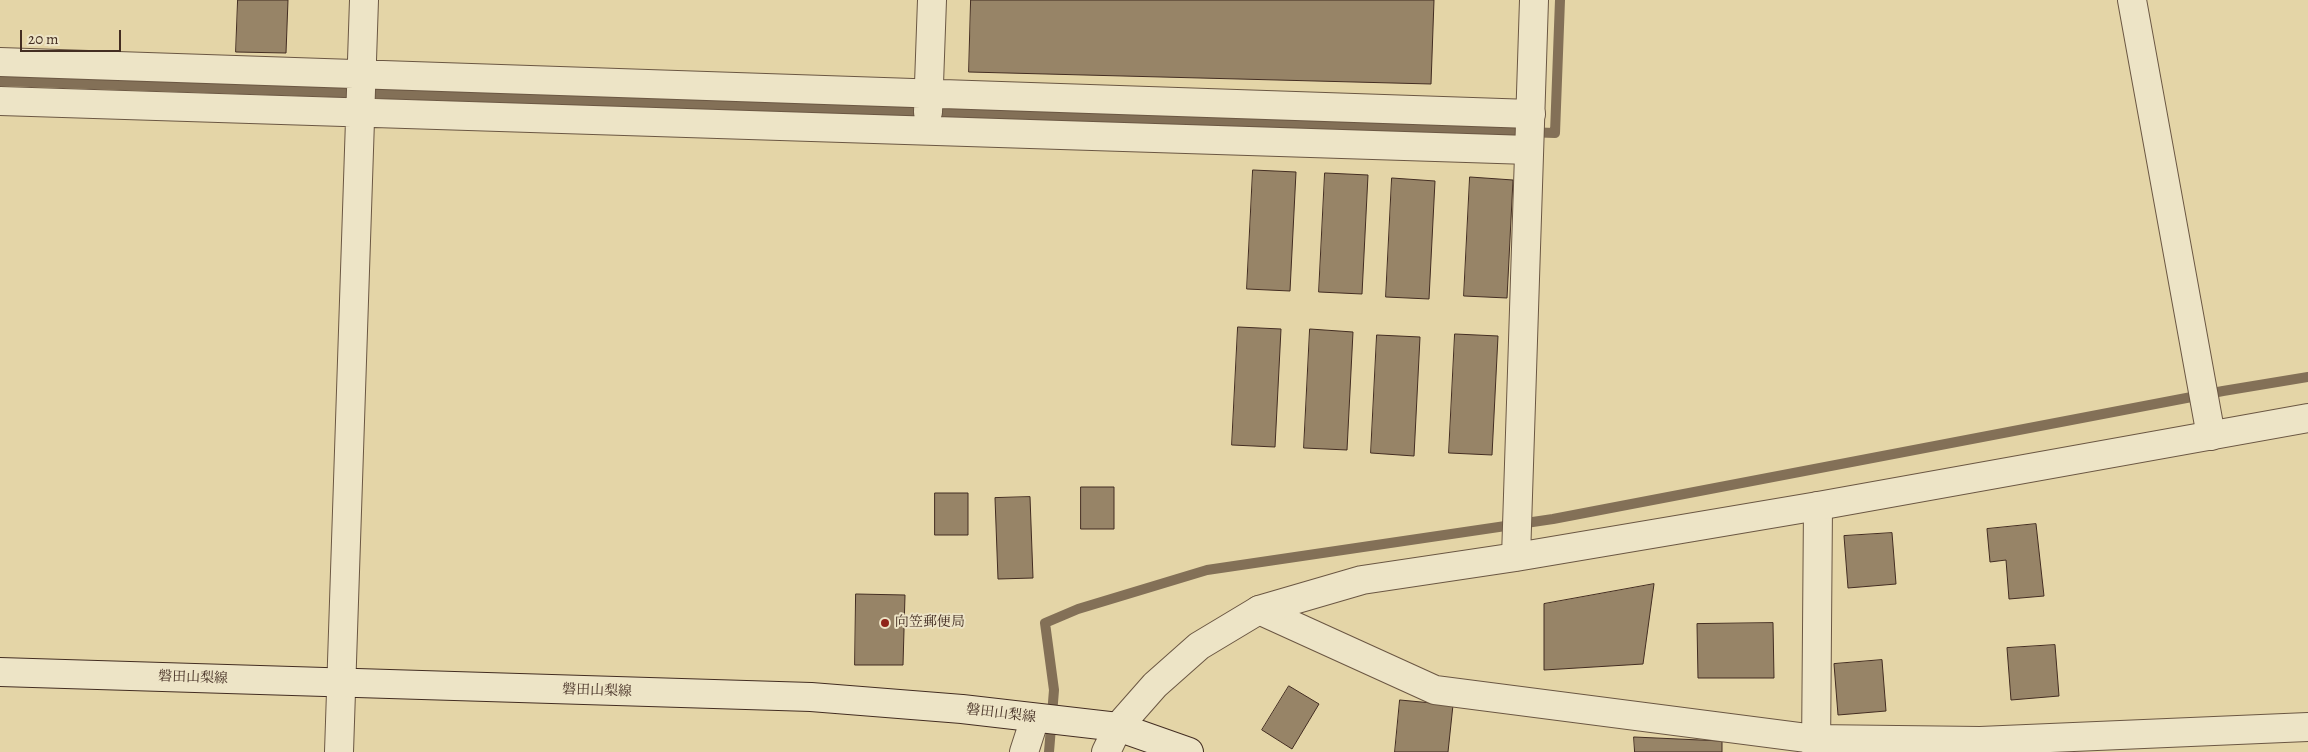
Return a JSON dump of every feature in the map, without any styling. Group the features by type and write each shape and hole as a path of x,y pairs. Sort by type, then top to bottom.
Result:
{"street":[{"path":"339,752 364,0"},
{"path":"927,131 930,93 932,0"},
{"path":"1516,557 1534,0"},
{"path":"2132,0 2211,436"},
{"path":"0,62 1531,114"},
{"path":"0,101 1529,150"},
{"path":"1106,752 1118,727 1156,685 1198,646 1259,610 1362,580 1516,557 1818,506 2308,418"},
{"path":"1815,746 1818,506"},
{"path":"1259,610 1435,690 1815,746 2308,727"},
{"name":"磐田山梨線","path":"0,672 811,697 962,709 1118,727 1189,752"},
{"path":"1024,752 1035,718"}],"building":[{"path":"238,0 288,0 286,53 236,52"},
{"path":"971,0 1434,0 1431,84 969,72"},
{"path":"1253,170 1296,172 1290,291 1247,289"},
{"path":"1325,173 1368,175 1362,294 1319,292"},
{"path":"1470,177 1513,180 1507,298 1464,296"},
{"path":"1392,178 1435,181 1429,299 1386,297"},
{"path":"1238,327 1281,329 1275,447 1232,445"},
{"path":"1310,329 1353,332 1347,450 1304,448"},
{"path":"1455,334 1498,336 1492,455 1449,453"},
{"path":"1377,335 1420,337 1414,456 1371,453"},
{"path":"1081,487 1114,487 1114,529 1081,529"},
{"path":"935,493 968,493 968,535 935,535"},
{"path":"1030,497 1033,578 998,579 995,498"},
{"path":"2036,524 2044,596 2009,599 2006,560 1990,562 1987,529"},
{"path":"1892,533 1896,584 1848,588 1844,536"},
{"path":"1654,584 1643,664 1544,670 1544,604"},
{"path":"856,594 905,595 903,665 855,665"},
{"path":"1773,623 1774,678 1698,678 1697,624"},
{"path":"2055,645 2059,696 2011,700 2007,648"},
{"path":"1882,660 1886,711 1838,715 1834,664"},
{"path":"1289,686 1319,704 1292,749 1262,730"},
{"path":"1400,700 1453,705 1448,752 1395,752"},
{"path":"1634,737 1722,741 1722,752 1635,752"}],"waterway":[{"path":"0,81 1555,133 1560,0"},
{"path":"1049,752 1054,690 1045,623 1078,609 1207,570 1553,519 2223,391 2308,377"}],"place":[{"name":"向笠郵便局","path":"885,623"}]}
